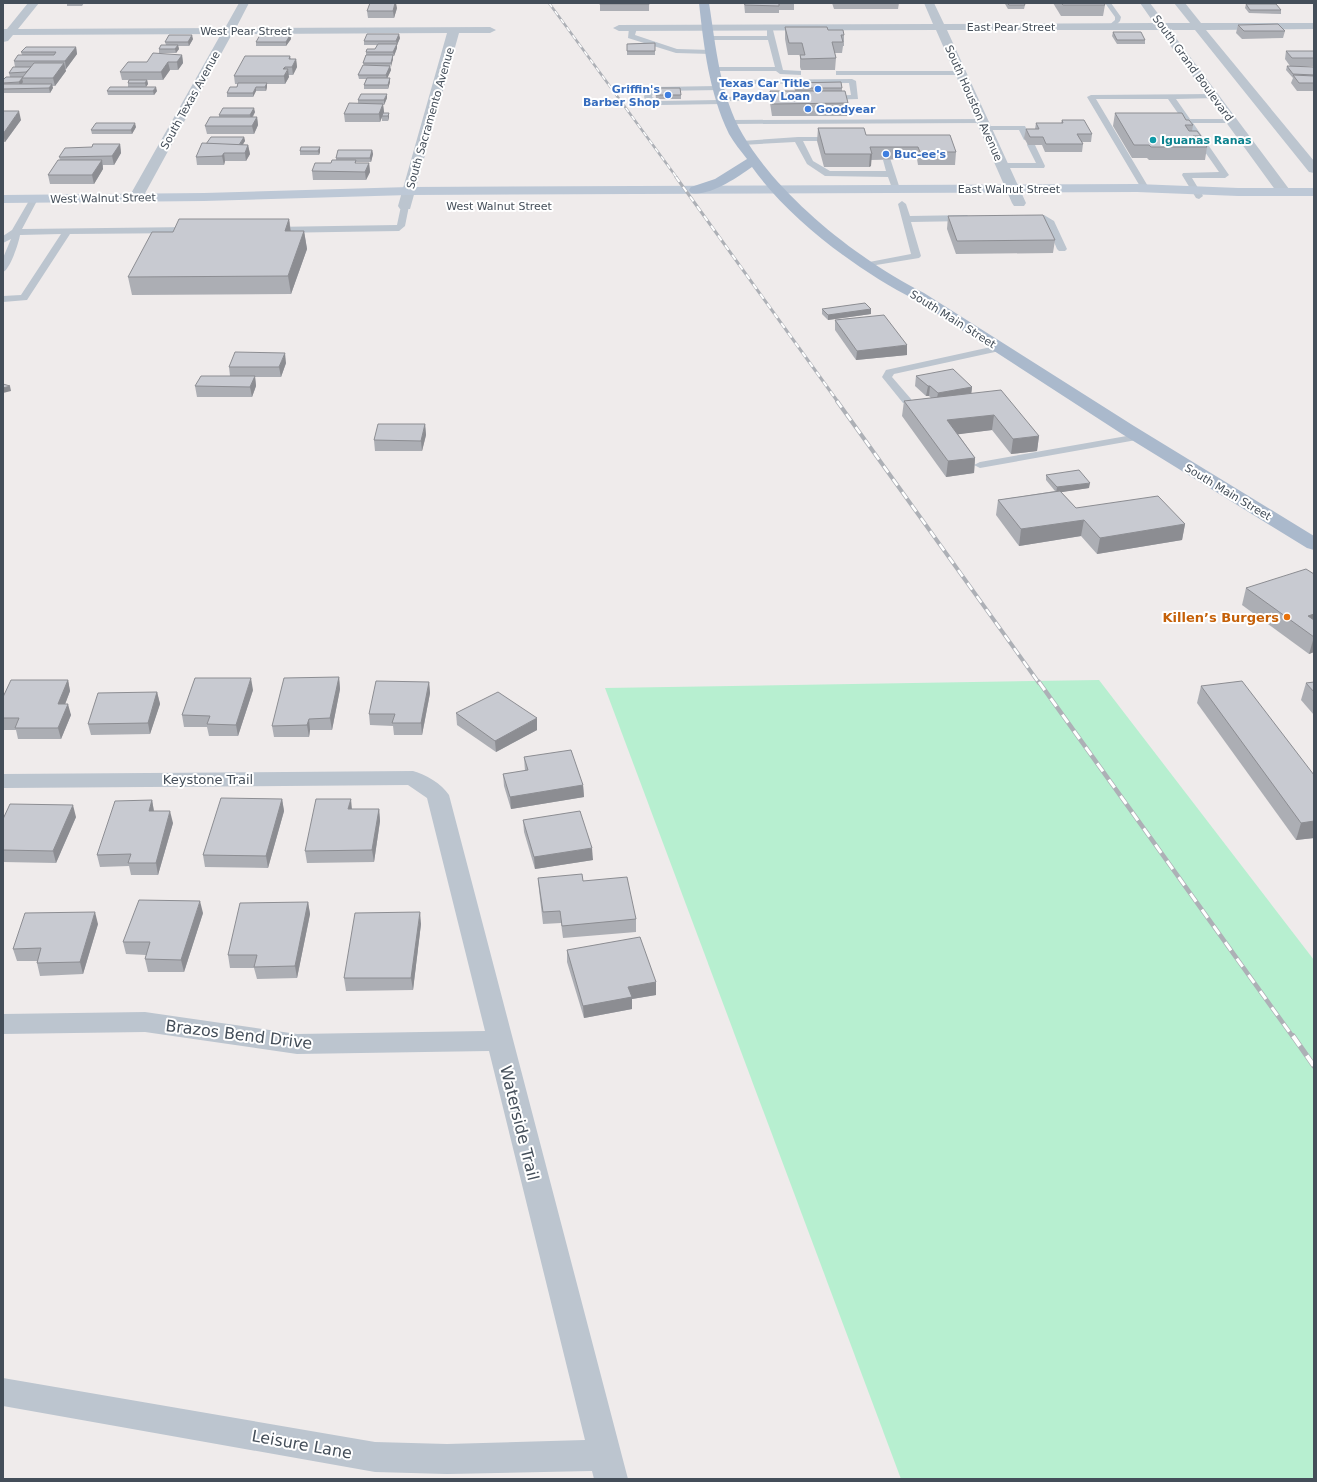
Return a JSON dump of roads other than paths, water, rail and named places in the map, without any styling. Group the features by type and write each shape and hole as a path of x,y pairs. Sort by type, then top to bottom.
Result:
{"main road":[{"name":"South Main Street","path":"704,3 713,70 720,93 731,122 742,143 770,183 776,197 802,205 827,236 889,281 919,296 1138,437 1314,544"},
{"path":"696,190 709,188 726,180 754,160"}],"street":[{"path":"5,35 34,3"},
{"name":"South Texas Avenue","path":"136,197 244,3"},
{"name":"South Houston Avenue","path":"929,3 1019,203"},
{"name":"South Grand Boulevard","path":"1145,3 1284,192"},
{"path":"1179,3 1314,169"},
{"name":"East Pear Street","path":"709,33 770,33 940,28 1314,26"},
{"path":"619,28 709,33"},
{"name":"South Sacramento Avenue","path":"405,206 454,30"},
{"name":"West Pear Street","path":"5,35 228,31 490,30"},
{"name":"East Walnut Street","path":"776,197 896,189 1145,188 1197,193"},
{"name":"West Walnut Street","path":"3,199 204,197 409,191 696,190 776,197"},
{"name":"East Walnut Street","path":"1114,201 1197,193 1314,192"},
{"name":"West Walnut Street","path":"204,197 229,203 351,206"},
{"name":"East Walnut Street","path":"1003,203 1035,203"},
{"path":"886,204 917,204"},
{"path":"390,206 421,206"},
{"name":"Keystone Trail","path":"3,781 413,778"},
{"name":"Waterside Trail","path":"413,778 438,795 607,1467"},
{"name":"Brazos Bend Drive","path":"3,1024 145,1022 297,1044 499,1041"},
{"name":"Leisure Lane","path":"3,1392 375,1457 607,1467"}],"lane":[{"path":"1108,3 1118,17 1118,20 1111,27"},
{"path":"633,28 631,36 670,49 711,52"},
{"path":"770,33 780,72 784,73 960,73"},
{"path":"713,70 779,69"},
{"path":"816,98 855,98 850,73"},
{"path":"800,98 720,93 655,89 649,91 648,97 649,99 660,103 720,93 852,81"},
{"path":"1170,96 1225,174 1186,175 1197,193"},
{"path":"1145,188 1091,97 1214,96"},
{"path":"1189,121 1232,121"},
{"path":"731,122 984,125 1022,128 1041,166 1003,166"},
{"path":"798,139 810,162 828,174 891,174"},
{"path":"742,143 798,139 843,139"},
{"path":"887,160 896,189"},
{"path":"3,269 15,241 16,232 34,199"},
{"path":"1019,203 1023,218 1044,218 1050,220 1062,249"},
{"path":"867,265 916,256 902,204"},
{"path":"266,230 399,228 401,226 405,206"},
{"path":"906,219 974,218"},
{"path":"3,240 16,232 202,230"},
{"path":"3,300 24,298 67,232"},
{"path":"907,401 887,377 890,372 1000,348"},
{"path":"980,466 1138,437"}],"railway":[{"path":"549,3 677,178"},
{"path":"676,177 838,402"},
{"path":"837,401 1039,683"},
{"path":"1039,682 1293,1037"},
{"path":"1293,1036 1314,1066"}],"place":[{"name":"Texas Car Title & Payday Loan","path":"818,89"},
{"name":"Griffin's Barber Shop","path":"668,95"},
{"name":"Goodyear","path":"808,109"},
{"name":"Iguanas Ranas","path":"1153,140"},
{"name":"Buc-ee's","path":"886,154"},
{"name":"Killen’s Burgers","path":"1287,617"}]}
